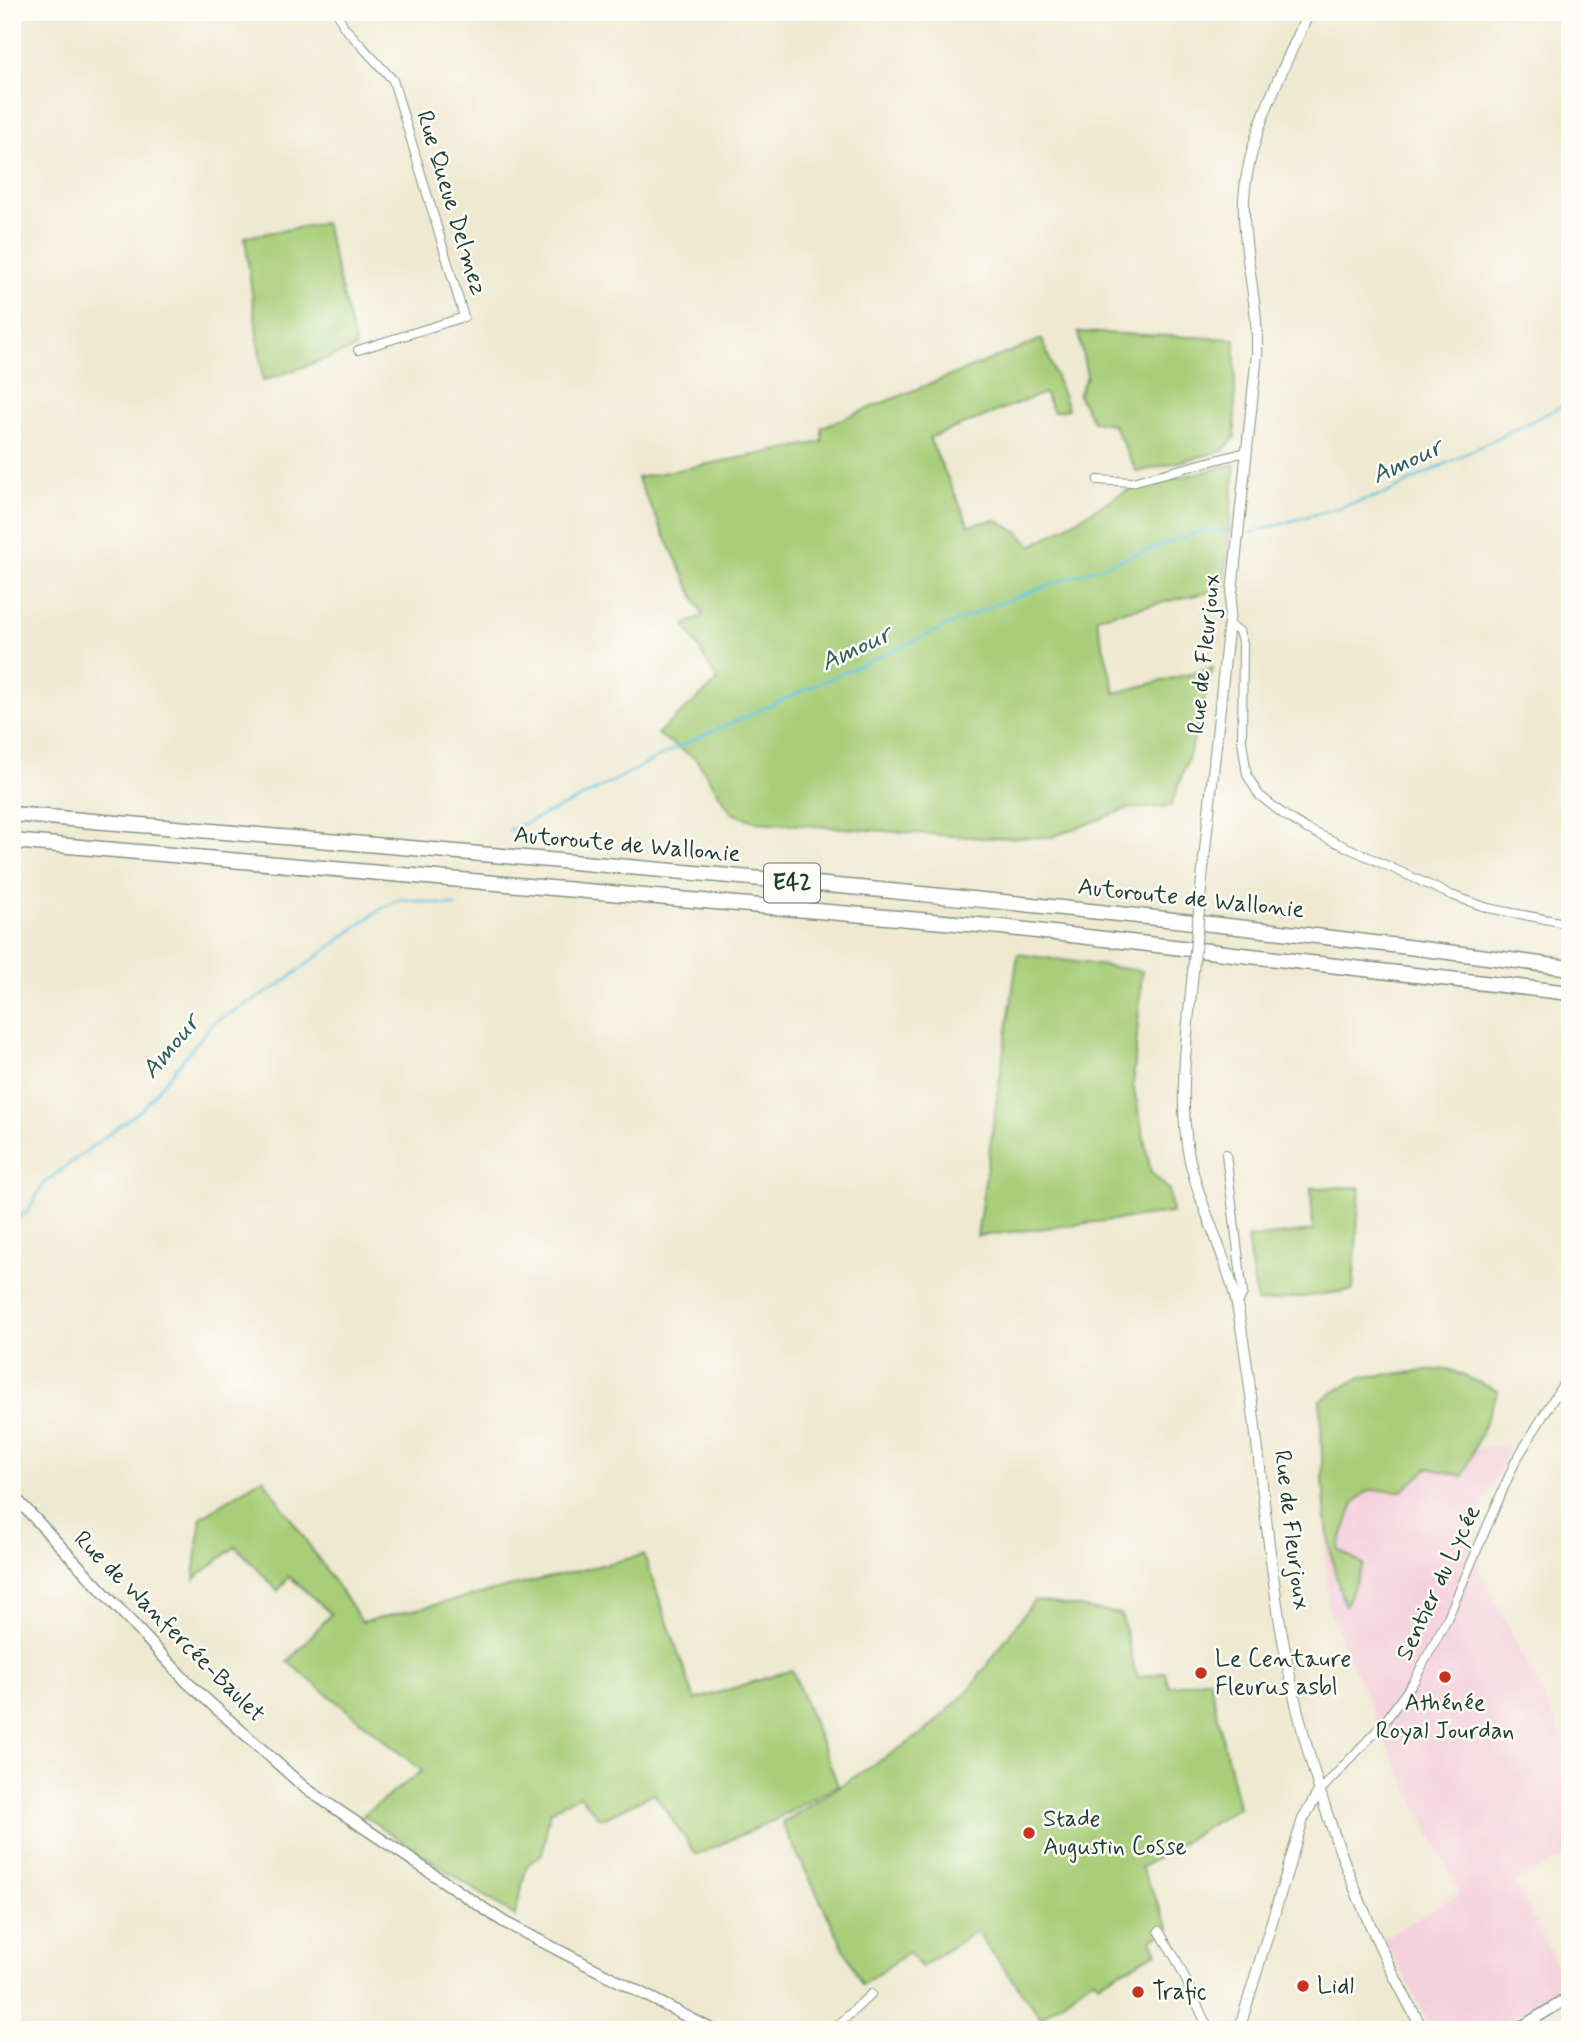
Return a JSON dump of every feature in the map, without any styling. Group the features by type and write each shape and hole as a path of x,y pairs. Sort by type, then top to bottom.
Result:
{"highway":[{"name":"Autoroute de Wallonie","path":"12,814 991,901 1296,933 1570,968"},
{"name":"Autoroute de Wallonie","path":"12,841 1001,927 1570,993"}],"main road":[{"name":"Rue de Wanfercée-Baulet","path":"12,1494 187,1683 304,1788 433,1877 546,1946 713,2030"},
{"path":"1516,2030 1570,1997"}],"street":[{"name":"Rue Queue Delmez","path":"337,12 344,27 393,80 464,317 358,350"},
{"name":"Rue de Fleurjoux","path":"1308,12 1248,165 1244,202 1258,320 1183,1094 1188,1152 1237,1305 1261,1454 1273,1577 1292,1680 1318,1793 1385,1962 1423,2030"},
{"path":"1098,480 1132,482 1246,452"},
{"path":"1230,626 1239,631 1243,644 1242,741 1247,775 1259,795 1307,829 1451,895 1488,908 1570,924"},
{"name":"Rue de Fleurjoux","path":"1226,1154 1242,1293 1237,1305"},
{"name":"Sentier du Lycée","path":"1318,1793 1383,1724 1415,1681 1448,1617 1515,1462 1570,1372"},
{"path":"1239,2030 1303,1819 1318,1793"},
{"path":"1159,1931 1181,1969 1209,2030"},
{"path":"833,2030 871,1994"}],"shaded area":[{"name":"Athénée Royal Jourdan","path":"1491,1447 1510,1448 1471,1531 1481,1571 1567,1746 1570,1746 1570,1854 1515,1882 1567,1986 1490,2030 1433,2030 1384,1938 1460,1893 1387,1745 1328,1608 1325,1532 1360,1476 1430,1454"}],"green space":[{"path":"325,223 356,348 263,381 245,237"},
{"path":"1078,332 1235,339 1235,437 1223,451 1137,472 1113,424 1093,421 1078,395 1087,376"},
{"path":"1042,339 1068,409 1054,412 1044,393 929,438 969,525 997,520 1019,533 1032,546 1128,490 1235,464 1224,589 1096,617 1115,693 1213,668 1190,753 1171,806 1127,809 1052,837 985,838 757,822 732,813 696,759 657,734 718,681 685,625 703,615 637,478 822,442 822,427"},
{"path":"1018,954 1142,971 1133,1085 1151,1172 1169,1190 1172,1213 977,1236"},
{"path":"1360,1187 1353,1290 1257,1303 1247,1238 1313,1231 1311,1188"},
{"path":"1448,1369 1498,1391 1463,1476 1428,1468 1402,1491 1369,1490 1354,1503 1338,1549 1363,1565 1345,1606 1327,1530 1320,1400 1361,1377"},
{"path":"263,1478 362,1622 644,1555 695,1700 792,1670 838,1785 777,1819 696,1855 654,1793 607,1817 598,1817 580,1795 550,1811 542,1854 527,1865 515,1916 363,1815 422,1771 288,1662 331,1614 289,1576 278,1591 236,1546 194,1579 201,1517"},
{"path":"1034,1600 1121,1614 1137,1678 1165,1672 1169,1687 1209,1679 1239,1807 1141,1868 1170,1929 1151,1940 1157,1952 1098,1983 1094,1978 1041,2017 976,1931 921,1967 909,1952 862,1985 782,1823 925,1732 969,1690"}],"waterway":[{"name":"Amour","path":"1250,533 1385,494 1570,402"},
{"name":"Amour","path":"509,830 575,801 680,746 996,604 1201,531 1228,530"},
{"name":"Amour","path":"12,1222 28,1211 44,1183 142,1109 214,1022 277,987 379,910 401,899 455,906"}],"place":[{"name":"Le Centaure Fleurus asbl","path":"1201,1673"},
{"name":"Athénée Royal Jourdan","path":"1445,1677"},
{"name":"Stade Augustin Cosse","path":"1029,1833"},
{"name":"Lidl","path":"1303,1986"},
{"name":"Trafic","path":"1138,1992"}]}
